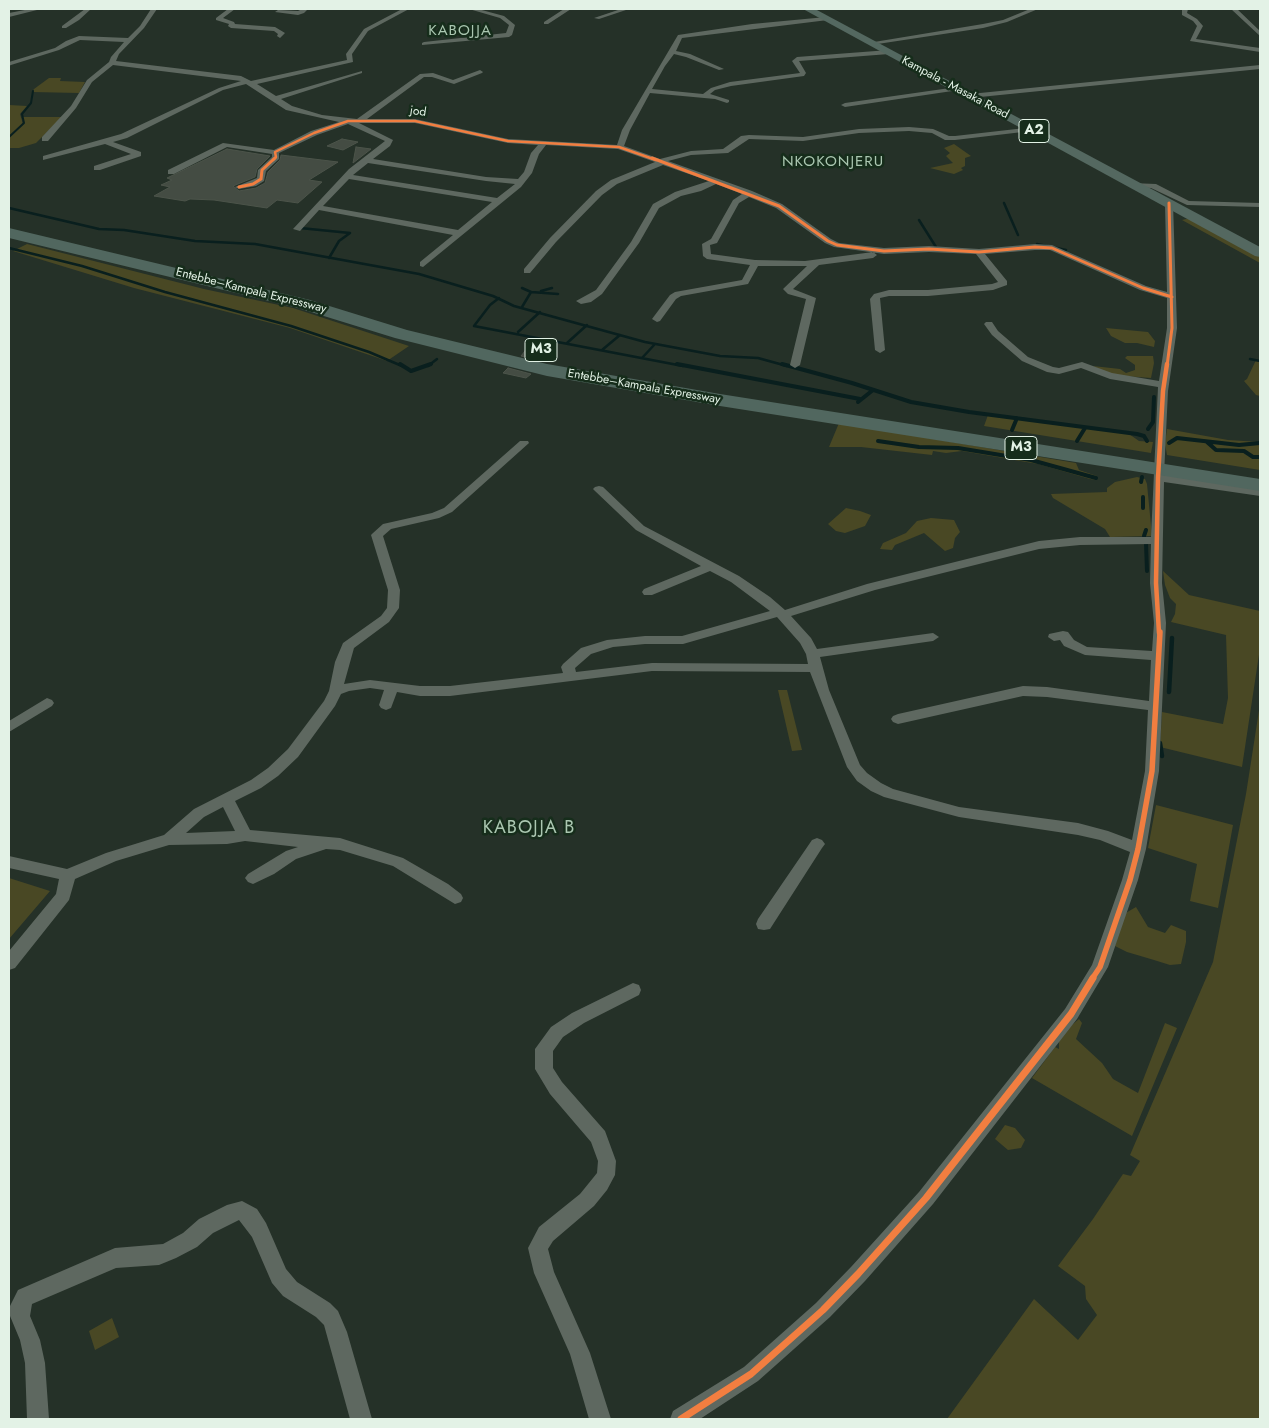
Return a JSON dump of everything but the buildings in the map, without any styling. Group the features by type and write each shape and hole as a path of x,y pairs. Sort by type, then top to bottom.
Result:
{"highway":[{"name":"Kampala - Masaka Road","path":"808,9 1260,253"},
{"name":"Entebbe–Kampala Expressway","path":"9,225 267,285 360,310 528,348"},
{"name":"Entebbe–Kampala Expressway","path":"9,233 304,304 401,334 528,366 720,400 1079,452 1260,475"},
{"name":"Entebbe–Kampala Expressway","path":"567,356 679,379 1260,485"}],"street":[{"path":"9,15 38,9"},
{"path":"64,27 88,9"},
{"path":"45,138 74,107 89,81 112,63 113,58 142,27 154,9"},
{"path":"232,9 218,19 232,23 231,26 275,29 282,33 280,36"},
{"path":"278,12 302,12 305,9"},
{"path":"46,158 107,142 153,124 222,88 351,61 349,54 366,30 406,9"},
{"path":"424,44 509,34 512,25 498,14 472,9"},
{"path":"546,23 568,9"},
{"path":"597,18 626,9"},
{"path":"870,43 982,26 1005,21 1035,9"},
{"path":"1185,9 1184,14 1195,20 1200,26 1192,40 1260,50"},
{"path":"1234,9 1260,34"},
{"path":"9,20 23,13"},
{"path":"619,147 622,144 626,130 680,36 826,19"},
{"path":"9,64 57,49 79,38 128,40"},
{"path":"671,52 688,55 721,68"},
{"path":"704,96 713,89 730,84 802,75 804,73 797,67 797,59 889,52"},
{"path":"112,63 222,75 249,82 289,108 309,114 348,121 389,140 387,144 347,176 319,208 297,229"},
{"path":"970,96 1260,67"},
{"path":"274,99 360,72"},
{"path":"359,121 422,75 433,75 454,82 480,72"},
{"path":"845,105 957,89"},
{"path":"648,91 704,96 727,101"},
{"name":"jod","path":"239,187 254,184 261,179 262,170 276,157 275,152 298,139 348,121 415,120 496,139 544,144 619,147 749,193 779,206 828,241 837,245 884,251"},
{"path":"527,271 553,240 599,193 614,182 661,162 691,153 725,151 744,138 803,139 859,131 909,129 933,131 948,138 955,138 1033,130"},
{"path":"881,131 924,131 951,140 1033,130"},
{"path":"97,168 138,154 107,142"},
{"path":"423,264 521,182 531,168 535,153 544,144"},
{"path":"171,172 224,146 275,152"},
{"path":"366,160 486,179 521,182"},
{"path":"347,176 499,201"},
{"path":"581,301 588,300 599,292 635,243 656,206 678,194 716,182"},
{"path":"1134,185 1153,186 1187,202 1260,205"},
{"path":"749,193 736,202 714,241 706,244 707,256 756,262 816,263 868,256 884,251 929,249 979,252 1035,247 1052,248 1143,288 1172,297"},
{"path":"681,1419 751,1374 793,1338 852,1280 926,1198 1071,1014 1100,967 1122,908 1138,849 1152,771 1160,623 1156,583 1158,478 1164,384 1171,342 1172,297 1169,203"},
{"path":"319,208 459,233"},
{"path":"880,350 875,299 877,296 993,287 1004,283 979,252"},
{"path":"657,319 673,297 678,294 745,282 756,262"},
{"path":"795,365 811,298 791,292 788,289 816,263"},
{"path":"989,324 1024,359 1051,370 1059,371 1082,365 1110,376 1164,384"},
{"path":"170,839 199,813 256,784 273,772 302,741 336,692 342,662 348,646 380,623 393,608 394,590 377,535 387,526 435,516 448,510 524,443"},
{"path":"1158,478 1260,493"},
{"path":"599,488 640,528 753,590 781,614 806,641 854,768 862,777 876,787 889,793 959,812 1057,825 1085,831 1138,849"},
{"path":"571,678 568,667 573,661 586,651 603,646 645,640 683,640 730,625 781,614 871,587 1038,545 1080,541 1157,540"},
{"path":"648,592 711,566"},
{"path":"1054,637 1063,635 1069,643 1084,652 1159,656"},
{"path":"336,692 348,687 370,684 442,692 652,667 814,661 933,637"},
{"path":"386,705 392,687"},
{"path":"898,720 1022,691 1064,694 1155,706"},
{"path":"9,727 47,703"},
{"path":"226,799 245,835"},
{"path":"9,862 68,875 111,857 170,839 227,838 245,835 326,843 364,850 398,862 442,888 455,898"},
{"path":"253,878 291,855 326,843"},
{"path":"764,924 817,844"},
{"path":"9,963 63,896 68,875"},
{"path":"600,1419 580,1353 544,1273 538,1248 546,1234 587,1200 600,1184 606,1175 608,1161 598,1137 556,1088 544,1069 544,1049 557,1032 578,1018 633,990"},
{"path":"38,1419 35,1363 30,1340 20,1316 20,1306 25,1297 115,1258 159,1255 170,1251 190,1240 206,1226 234,1211 242,1210 250,1216 259,1230 279,1276 290,1289 323,1310 331,1318 337,1332 361,1419"}],"shaded area":[{"path":"49,78 61,78 60,81 85,82 79,93 32,92"},
{"path":"9,105 27,106 20,114 23,124 23,117 62,117 36,143 19,148 9,148"},
{"path":"954,144 971,156 965,158 965,166 961,168 963,170 954,174 930,168 953,163 946,156 950,153 944,148"},
{"path":"1190,218 1260,256 1260,263 1182,220"},
{"path":"27,244 204,289 293,308 409,346 387,361 290,328 134,288 13,251"},
{"path":"1106,328 1148,332 1155,341 1154,347 1137,343 1125,343 1111,336"},
{"path":"1127,356 1153,356 1154,363 1151,378 1111,375 1093,366 1120,369 1126,373 1135,370 1135,365 1125,358"},
{"path":"1256,360 1260,361 1260,396 1256,395 1244,381 1247,379"},
{"path":"988,415 1129,434 1139,441 1153,442 1151,453 984,426"},
{"path":"839,423 1076,463 1079,470 1097,476 1096,480 1090,479 1038,464 962,451 946,453 933,451 932,455 861,447 829,447"},
{"path":"1167,429 1228,440 1260,442 1260,470 1167,455 1165,444"},
{"path":"1137,477 1145,479 1147,484 1152,536 1110,537 1105,529 1053,498 1051,494 1107,492 1107,488 1115,482"},
{"path":"846,508 871,515 865,526 845,533 836,531 828,524"},
{"path":"931,518 954,520 960,532 955,538 953,548 945,551 924,533 895,545 892,550 880,549 883,543 906,533 917,521"},
{"path":"1163,571 1189,595 1260,611 1260,648 1242,767 1160,747 1162,712 1223,724 1228,698 1226,635 1171,622 1175,614 1176,604 1170,598 1165,585"},
{"path":"778,690 787,690 802,750 792,751"},
{"path":"1260,704 1260,1419 947,1419 1034,1299 1078,1340 1097,1315 1086,1299 1085,1286 1058,1266 1123,1174 1131,1176 1140,1161 1130,1155 1213,962 1246,794"},
{"path":"1156,805 1233,825 1218,908 1190,901 1197,864 1148,848"},
{"path":"9,878 50,891 9,939"},
{"path":"1136,907 1148,927 1165,933 1171,925 1186,931 1186,942 1181,964 1170,965 1127,952 1115,946 1124,914"},
{"path":"1079,1019 1082,1023 1076,1039 1102,1063 1113,1079 1138,1093 1165,1023 1177,1028 1132,1136 1032,1078 1055,1047 1059,1049 1059,1036"},
{"path":"1005,1125 1015,1128 1025,1140 1021,1148 1008,1150 995,1139"},
{"path":"112,1318 119,1337 95,1350 89,1331"}],"waterway":[{"path":"9,137 24,123 22,114 31,103 33,91"},
{"path":"1004,203 1018,235"},
{"path":"9,208 99,229 124,230 195,241 255,244 329,258"},
{"path":"919,220 936,247"},
{"path":"300,228 350,233 339,241 329,258"},
{"path":"1037,244 1066,250"},
{"path":"9,248 82,266 165,292 291,326 369,352 402,366"},
{"path":"329,258 419,274 498,299"},
{"path":"522,288 531,292"},
{"path":"541,291 552,288"},
{"path":"522,307 531,292"},
{"path":"531,292 558,294"},
{"path":"498,299 514,306 539,313"},
{"path":"498,299 490,305 474,326 683,366"},
{"path":"518,332 539,313"},
{"path":"539,313 586,326"},
{"path":"567,343 586,326"},
{"path":"586,326 620,335"},
{"path":"602,350 620,335"},
{"path":"620,335 645,342 720,356 758,358 787,366"},
{"path":"642,358 655,344"},
{"path":"430,364 437,359"},
{"path":"1250,359 1260,361"},
{"path":"400,364 411,371 430,364"},
{"path":"677,364 860,399"},
{"path":"782,364 852,383 911,402 1017,418"},
{"path":"858,402 873,390"},
{"path":"1148,429 1153,422 1154,397"},
{"path":"1012,430 1017,418"},
{"path":"1017,418 1137,434 1144,436 1147,441"},
{"path":"1077,441 1085,428"},
{"path":"1169,443 1177,438 1239,445 1260,443"},
{"path":"878,441 919,447 958,448 1031,460 1096,478"},
{"path":"1207,442 1216,450 1244,451 1253,457 1260,457"},
{"path":"1141,482 1142,477"},
{"path":"1143,497 1143,508"},
{"path":"1144,536 1146,530"},
{"path":"1146,543 1147,571"},
{"path":"1169,692 1172,638"},
{"path":"1160,743 1162,756"}],"cycle path":[{"path":"239,187 253,184 261,179 262,170 276,157 275,152 314,133 348,121 415,121 508,141 619,147 689,171 779,206 828,241 837,245 884,251 929,249 979,252 1035,247 1052,248 1143,288 1172,297"},
{"path":"681,1419 751,1374 823,1310 858,1274 926,1198 1071,1014 1100,967 1130,880 1138,849 1152,771 1160,623 1156,583 1158,478 1163,391 1172,328 1169,203"}],"district":[{"name":"KABOJJA","path":"460,31"},
{"name":"NKOKONJERU","path":"833,162"},
{"name":"KABOJJA B","path":"529,829"}]}
